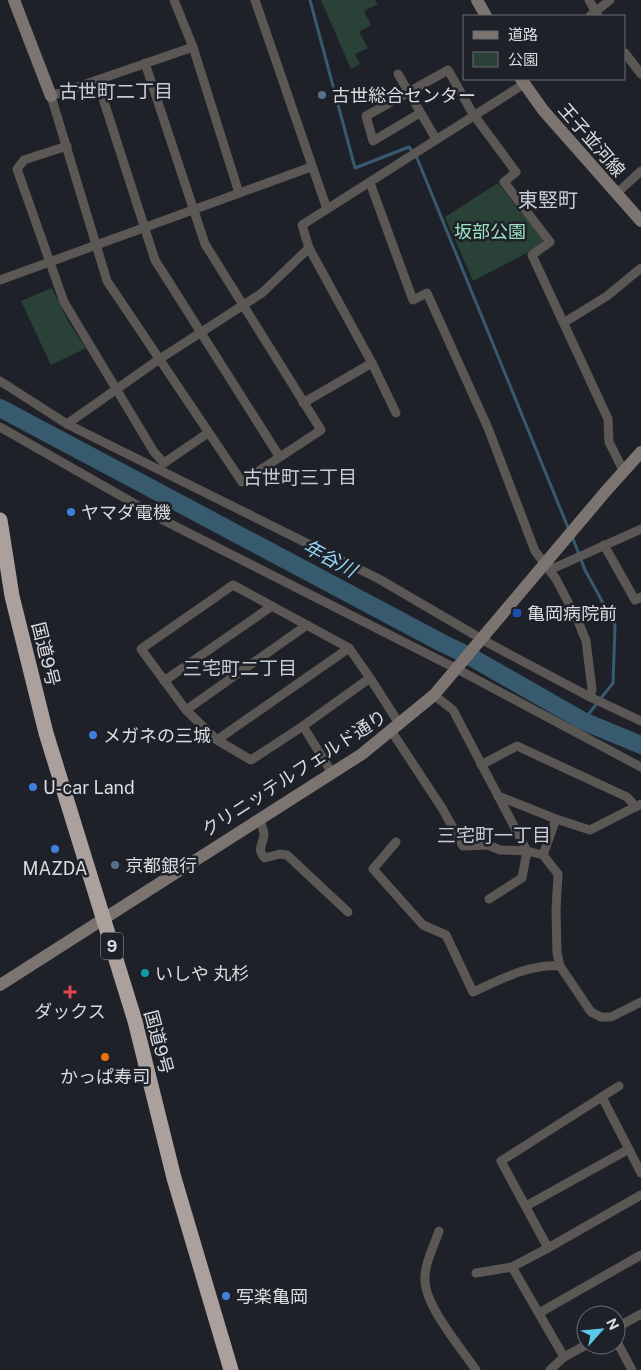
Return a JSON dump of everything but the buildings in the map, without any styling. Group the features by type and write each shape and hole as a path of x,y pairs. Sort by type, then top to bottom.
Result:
{"highway":[{"name":"国道9号","path":"0,520 6,597 135,1021 174,1178 231,1370"}],"street":[{"path":"14,0 51,96 107,281 158,360 242,482 321,430 205,244 192,210 145,63"},
{"path":"174,0 193,47 239,193"},
{"path":"255,0 327,210"},
{"path":"477,0 485,15"},
{"path":"589,0 594,15 610,0"},
{"path":"51,96 193,47"},
{"path":"626,53 641,74"},
{"path":"420,113 373,141 366,116 448,70 473,114 516,172 504,182 550,242 532,256 565,322 608,419 609,442 623,470"},
{"path":"398,74 436,139"},
{"path":"97,80 143,228 155,260 279,456"},
{"path":"396,414 372,363 309,248 302,224 370,183 523,81"},
{"name":"王子並河線","path":"523,81 543,110 641,221"},
{"path":"67,146 24,160 17,168 64,302 154,452 164,463 208,433"},
{"path":"0,280 311,166"},
{"path":"616,194 641,171"},
{"path":"370,183 412,300 428,293 488,428 535,551 556,579 586,641 592,689 590,697"},
{"path":"67,424 158,360 262,293 309,248"},
{"path":"565,322 607,296 641,268"},
{"path":"303,403 372,363"},
{"path":"0,381 67,424 379,579 479,642 641,721"},
{"path":"0,427 164,521 458,666 641,767"},
{"name":"クリニッテルフェルド通り","path":"0,985 332,773 396,728 434,695 623,470 641,452"},
{"path":"544,565 554,568 641,529"},
{"path":"604,545 635,600 641,598"},
{"path":"370,678 303,726 251,760 217,740 186,710 141,649 234,585 349,648 370,678 463,846 488,846 500,850 527,851 543,855 558,874 556,936 560,966 590,1012 601,1017 611,1017 641,1002"},
{"path":"164,681 272,606"},
{"path":"186,710 308,625"},
{"path":"217,740 349,648"},
{"path":"434,695 453,710 527,851 522,878 489,899"},
{"path":"303,726 332,773"},
{"path":"482,765 517,746 627,797 638,806 590,830 556,820 498,796"},
{"path":"259,819 264,835 259,848 261,854 266,858 280,854 287,855 348,912"},
{"path":"543,855 556,820"},
{"path":"396,842 373,869 424,925 446,935 473,992 522,970 542,965 560,966"},
{"path":"548,1248 500,1161 619,1086"},
{"path":"602,1097 641,1173"},
{"path":"526,1206 629,1149"},
{"path":"476,1273 512,1267 641,1195"},
{"path":"439,1231 424,1278 426,1291 442,1322 476,1370"},
{"path":"539,1313 641,1255"},
{"path":"512,1267 564,1357"},
{"path":"626,1322 641,1314"},
{"path":"550,1370 564,1357 576,1350"},
{"path":"624,1355 632,1370"}],"green space":[{"path":"321,0 375,0 378,4 364,11 371,25 359,32 368,48 355,54 360,64 351,69"},
{"name":"坂部公園","path":"498,183 542,238 542,245 473,281 445,217"},
{"path":"52,288 69,323 86,348 51,365 21,301"}],"waterway":[{"path":"310,0 355,168 409,147 417,158 569,530"},
{"name":"年谷川","path":"0,408 471,657 583,721 641,745"},
{"path":"572,536 585,570 615,625 613,683 583,721"}],"place":[{"name":"古世総合センター","path":"322,95"},
{"name":"ヤマダ電機","path":"71,512"},
{"name":"亀岡病院前","path":"517,613"},
{"name":"メガネの三城","path":"93,735"},
{"name":"U-car Land","path":"33,787"},
{"name":"MAZDA","path":"55,849"},
{"name":"京都銀行","path":"115,865"},
{"name":"いしや 丸杉","path":"145,973"},
{"name":"ダックス","path":"70,992"},
{"name":"かっぱ寿司","path":"105,1057"},
{"name":"写楽亀岡","path":"226,1296"}],"district":[{"name":"古世町二丁目","path":"116,91"},
{"name":"東竪町","path":"548,200"},
{"name":"古世町三丁目","path":"300,477"},
{"name":"三宅町二丁目","path":"240,668"},
{"name":"三宅町一丁目","path":"494,835"}]}
